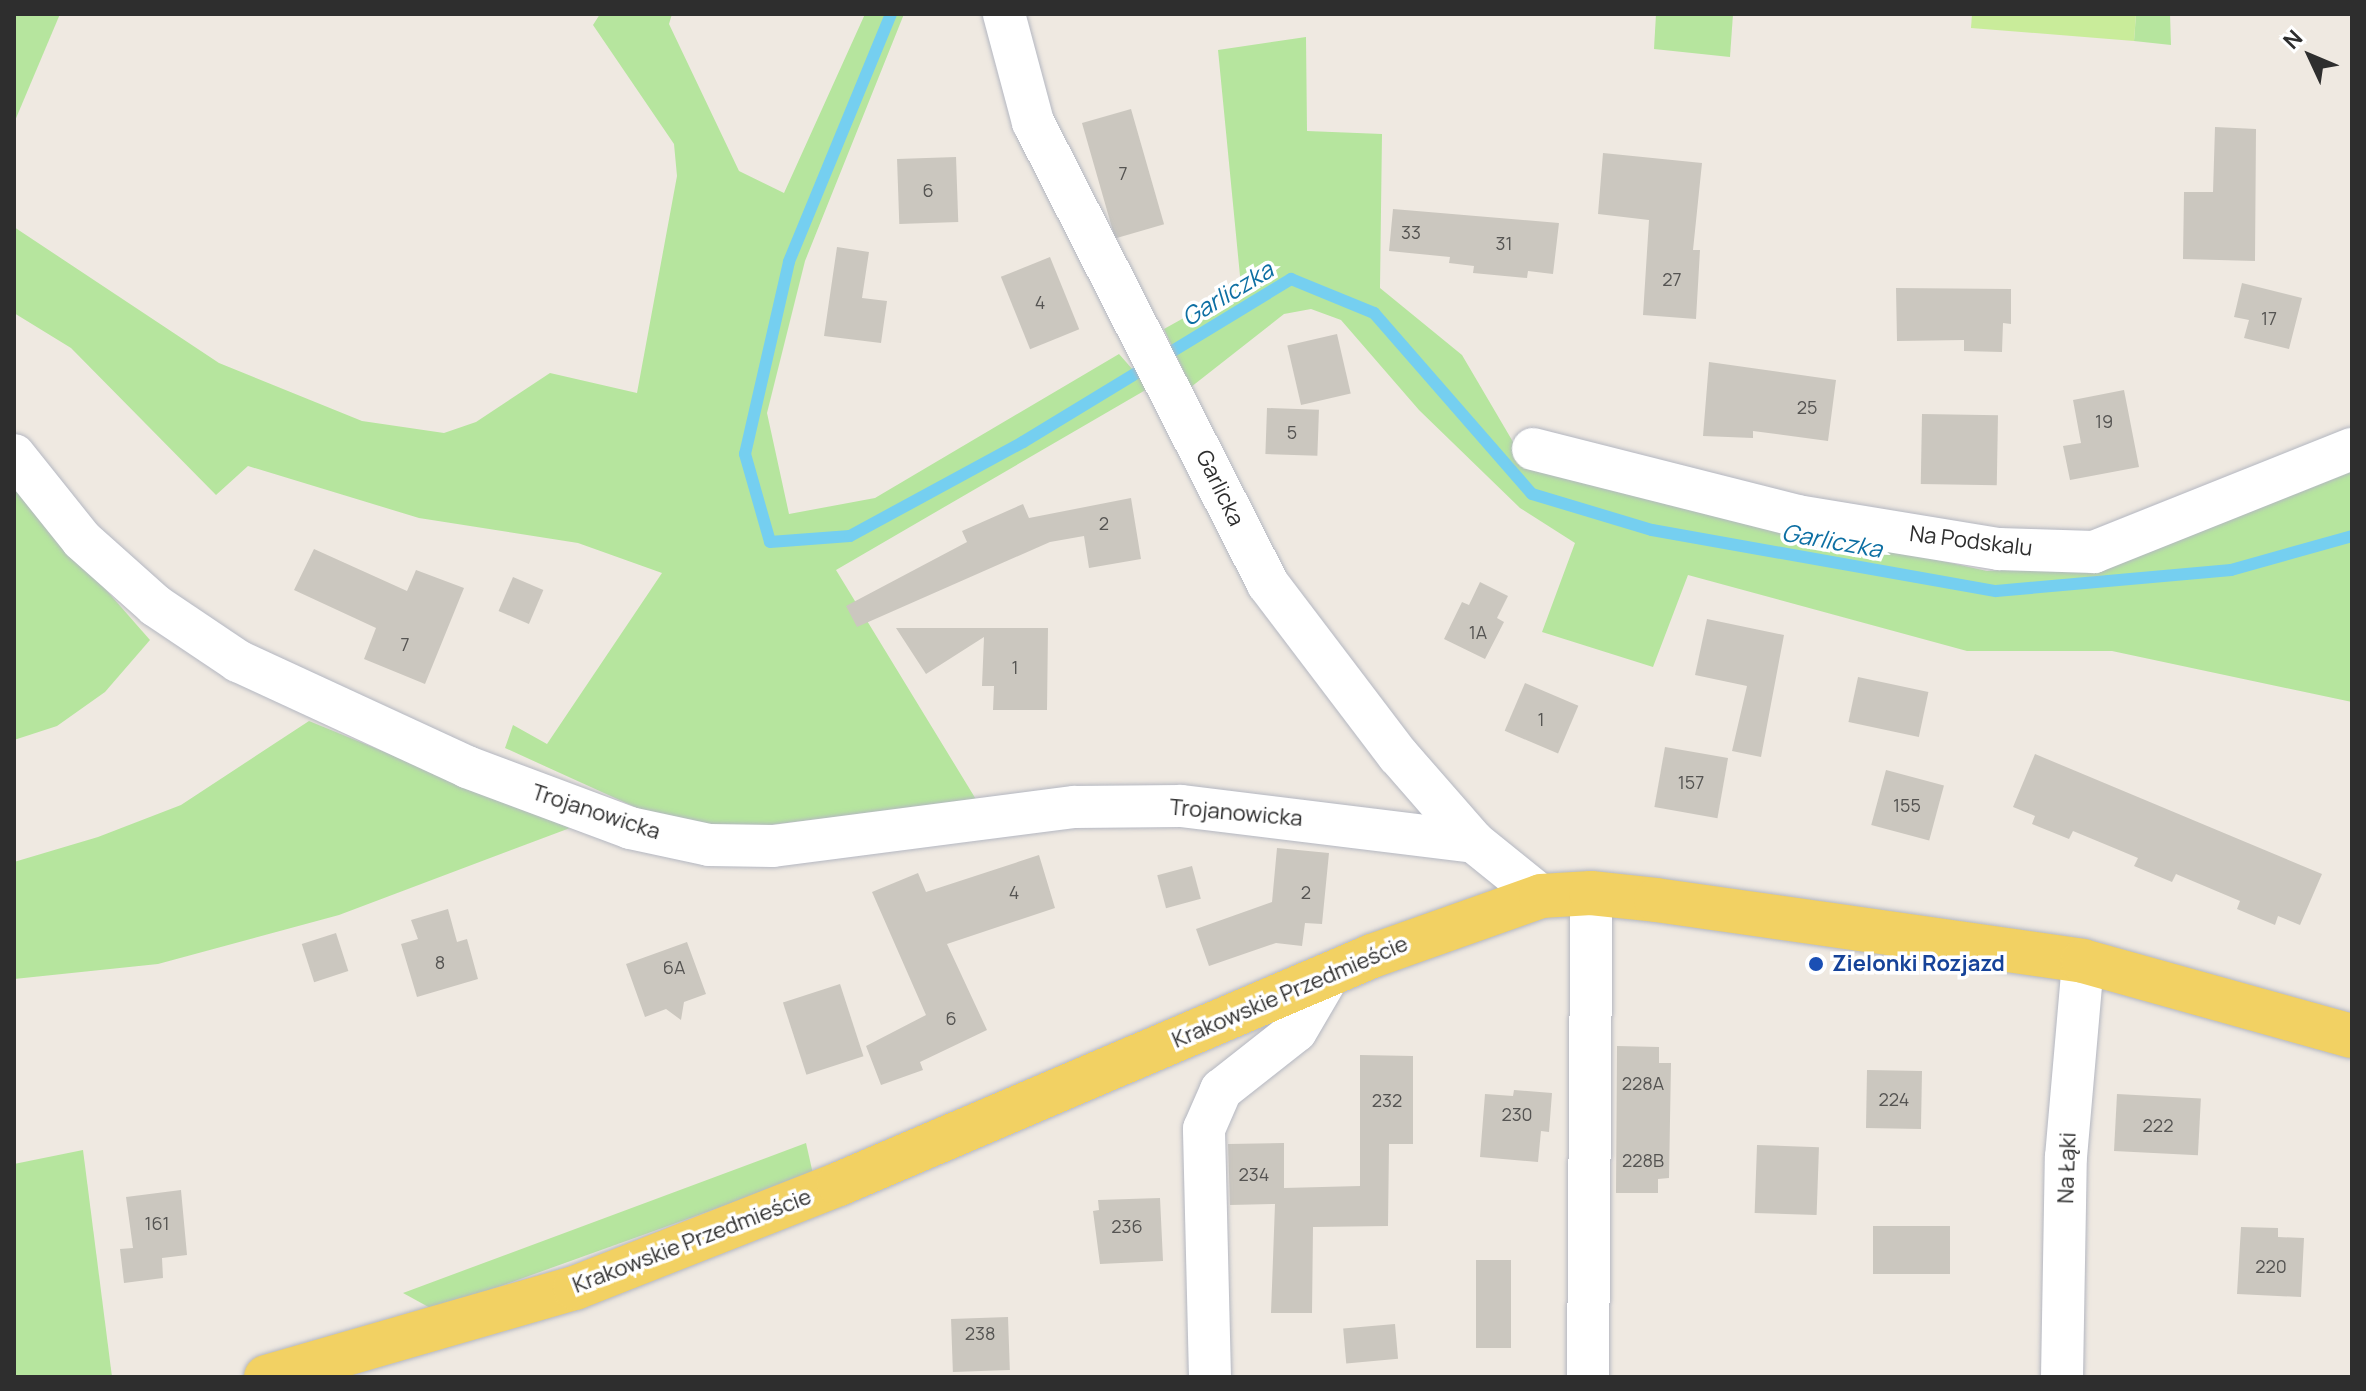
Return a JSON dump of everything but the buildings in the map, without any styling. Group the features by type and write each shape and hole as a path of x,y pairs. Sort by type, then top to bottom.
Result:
{"main road":[{"name":"Krakowskie Przedmieście","path":"266,1377 575,1288 839,1184 1330,973 1541,896 1591,893 2083,961 2352,1036"}],"street":[{"name":"Garlicka","path":"1004,14 1033,122 1268,584 1398,755 1474,842 1541,896"},
{"name":"Na Podskalu","path":"1533,449 1797,516 1999,549 2094,552 2352,449"},
{"name":"Trojanowicka","path":"14,455 82,540 156,606 238,661 467,767 630,828 709,845 773,846 1074,807 1181,806 1474,842"},
{"path":"1588,1377 1591,893"},
{"name":"Na Łąki","path":"2062,1377 2066,1157 2083,961"},
{"path":"1210,1377 1204,1129 1221,1090 1296,1031 1330,973"}],"green space":[{"path":"14,14 60,14 14,123"},
{"path":"600,14 672,14 669,24 739,171 784,193 865,14 904,14 805,261 767,413 789,514 875,498 1119,354 1149,388 836,570 977,801 733,829 659,818 505,748 513,725 547,744 662,573 578,543 419,518 248,466 216,495 71,348 14,313 14,227 219,363 362,421 444,433 476,422 550,373 637,393 677,176 674,144 593,25"},
{"path":"1656,14 1733,14 1730,57 1654,49"},
{"path":"1972,14 2136,14 2134,41 1971,28"},
{"path":"2136,14 2170,14 2171,45 2134,41"},
{"path":"1306,37 1307,131 1382,134 1380,288 1462,355 1529,469 1987,571 2098,564 2352,467 2352,702 2112,651 1967,651 1688,575 1653,667 1542,632 1575,543 1520,508 1419,410 1341,320 1311,309 1284,314 1191,387 1164,329 1241,286 1218,50"},
{"path":"14,485 150,640 105,692 57,726 14,740"},
{"path":"309,721 570,828 339,915 158,964 14,979 14,862 98,837 181,805"},
{"path":"806,1143 813,1174 434,1310 403,1293"},
{"path":"83,1150 112,1377 14,1377 14,1164"}],"waterway":[{"name":"Garliczka","path":"891,14 789,262 745,454 770,542 850,536 1023,442 1291,279 1374,313 1532,494 1652,530 1996,591 2231,570 2352,536"}],"place":[{"name":"Zielonki Rozjazd","path":"1816,964"}]}
